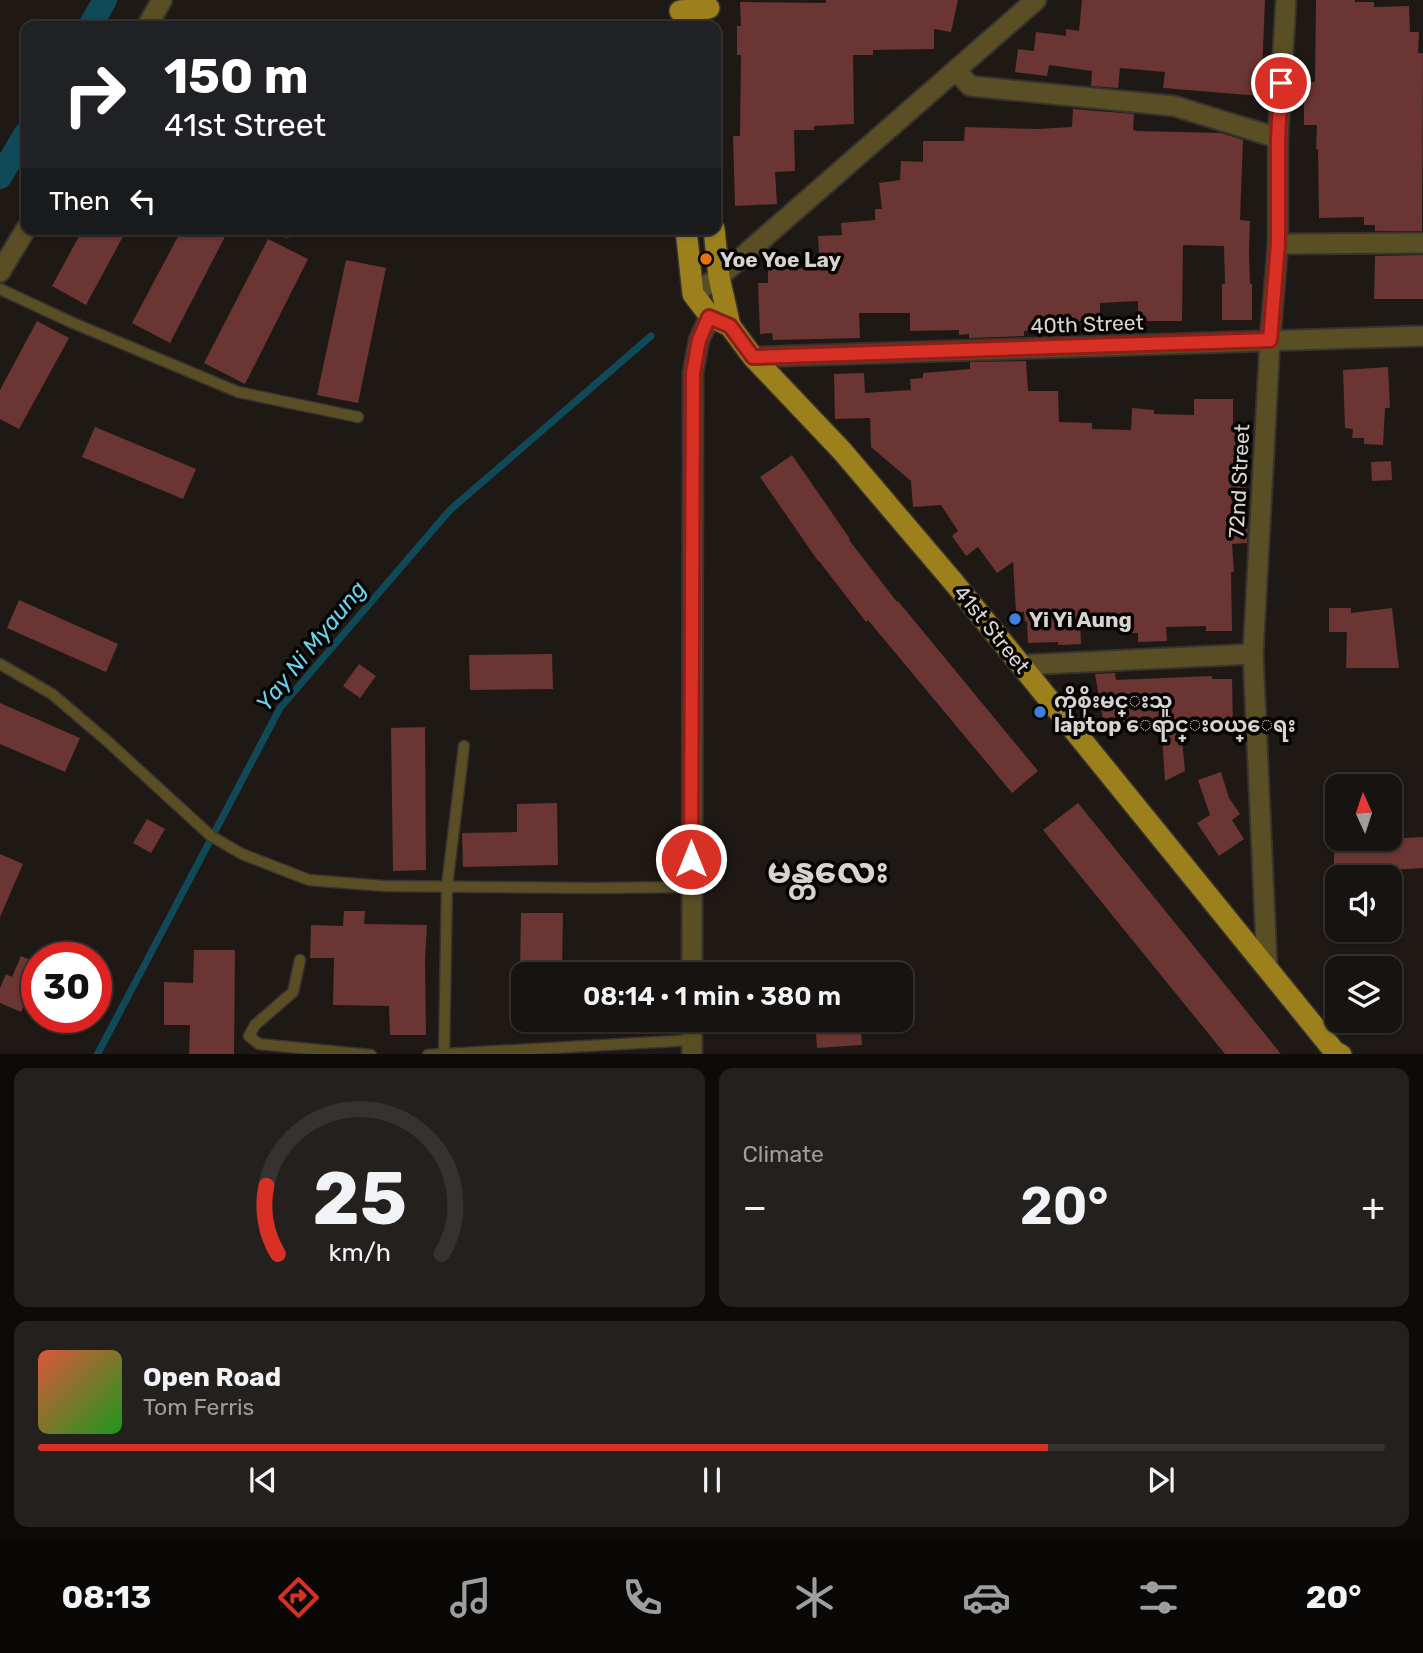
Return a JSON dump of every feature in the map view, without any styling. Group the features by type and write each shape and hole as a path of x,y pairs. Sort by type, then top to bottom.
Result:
{"main road":[{"path":"680,12 709,12"},
{"path":"687,235 693,294 709,317 730,326"},
{"path":"716,235 719,277 730,326"},
{"name":"41st Street","path":"730,326 753,357 843,452 956,585 1339,1054"}],"street":[{"path":"150,21 162,0"},
{"path":"693,294 719,277 1036,0"},
{"name":"72nd Street","path":"1267,966 1252,654 1278,244 1278,138 1286,0"},
{"path":"956,70 970,86 1174,106 1278,138"},
{"path":"0,272 22,235"},
{"path":"1278,244 1423,243"},
{"path":"692,962 693,373 699,340 709,317"},
{"name":"40th Street","path":"753,357 1423,336"},
{"path":"1021,665 1252,654"}],"lane":[{"path":"0,289 73,323 238,392 358,417"},
{"path":"0,664 52,694 211,836 242,854 309,880 384,886 691,887"},
{"path":"464,746 447,886 444,1054 692,1038"},
{"path":"300,960 293,992 255,1026 249,1036 259,1044 361,1054"}],"building":[{"path":"826,0 958,0 951,32 934,29 934,49 873,50 873,55 853,55 854,124 794,130 795,171 775,172 777,204 735,206 733,136 740,136 741,55 737,55 737,26 741,26 740,2 826,3"},
{"path":"1082,0 1265,0 1261,96 1163,88 1165,72 1120,68 1118,88 1091,86 1092,71 1049,65 1047,76 1015,72 1018,49 1034,51 1036,32 1066,36 1066,29 1079,31"},
{"path":"1316,0 1374,2 1374,7 1409,6 1410,32 1419,32 1418,53 1423,53 1422,231 1375,231 1375,225 1364,225 1364,217 1319,218 1317,125 1304,125 1304,82 1315,82"},
{"path":"1073,109 1134,114 1133,130 1138,131 1221,133 1243,140 1240,220 1250,221 1252,320 1222,320 1224,246 1183,245 1182,321 1138,321 1138,301 1100,303 1100,315 1089,315 1090,321 1069,321 1070,328 1024,331 1024,336 969,338 969,334 959,335 959,330 910,331 910,313 859,313 860,338 773,340 772,333 760,334 758,283 768,283 768,269 820,268 818,236 842,235 841,223 875,220 875,209 882,209 879,183 900,180 901,161 923,162 923,141 964,141 965,127 1072,127"},
{"path":"80,235 124,235 86,305 52,286"},
{"path":"179,235 226,235 170,343 132,323"},
{"path":"268,239 308,259 245,384 204,363"},
{"path":"1423,255 1423,299 1374,299 1375,256"},
{"path":"346,260 386,268 358,403 317,395"},
{"path":"37,321 69,338 19,429 0,419 0,390"},
{"path":"1026,361 1028,391 1058,391 1059,422 1092,423 1092,429 1131,430 1132,408 1154,410 1154,414 1194,415 1194,399 1233,399 1233,431 1246,431 1245,520 1248,526 1247,543 1232,544 1232,631 1206,631 1206,626 1166,627 1167,641 1138,642 1138,633 1126,633 1125,617 1080,619 1081,644 1028,643 1024,612 1016,612 1013,562 997,573 978,547 966,556 952,536 958,531 941,505 913,507 911,481 871,447 870,418 835,419 834,374 864,373 865,393 911,390 910,379 923,378 923,373 970,369 970,362"},
{"path":"1388,367 1390,408 1385,408 1383,445 1364,444 1364,438 1352,438 1353,429 1345,428 1343,370"},
{"path":"95,427 196,469 183,499 82,457"},
{"path":"792,455 849,540 897,602 1038,771 1012,793 868,620 866,622 818,561 760,477"},
{"path":"1391,461 1392,480 1372,481 1371,462"},
{"path":"19,600 118,644 106,672 7,628"},
{"path":"1329,608 1351,608 1351,613 1392,608 1399,668 1346,668 1347,632 1329,632"},
{"path":"552,654 553,689 470,690 469,655"},
{"path":"359,664 376,676 360,698 343,686"},
{"path":"1115,673 1116,680 1212,676 1212,679 1232,679 1233,727 1181,729 1185,771 1165,781 1161,721 1105,731 1095,674"},
{"path":"0,703 80,738 65,772 0,744"},
{"path":"425,727 426,870 393,871 391,728"},
{"path":"1221,772 1229,798 1240,814 1232,820 1244,839 1219,856 1197,823 1210,815 1198,780"},
{"path":"557,803 558,865 463,867 462,833 517,832 517,804"},
{"path":"1078,803 1281,1054 1225,1054 1043,830"},
{"path":"147,819 165,829 151,853 133,843"},
{"path":"1423,837 1423,868 1402,869 1402,865 1334,865 1334,851 1402,851 1402,838"},
{"path":"0,854 23,864 0,917"},
{"path":"344,911 365,911 364,924 427,925 426,1035 390,1035 389,1006 333,1005 334,958 310,958 311,925 343,926"},
{"path":"521,913 563,913 562,962 520,962"},
{"path":"194,950 235,950 234,1054 189,1054 190,1025 164,1025 164,982 193,983"},
{"path":"21,956 21,1012 0,1003 0,988 6,974 12,977"},
{"path":"816,1032 861,1032 862,1045 817,1048"}],"waterway":[{"path":"93,21 105,0"},
{"path":"0,177 21,141"},
{"name":"Yay Ni Myaung","path":"98,1054 280,708 450,510 651,336"}],"place":[{"name":"Yoe Yoe Lay","path":"706,259"},
{"name":"Yi Yi Aung","path":"1015,619"},
{"name":"ကိုစိုးမင္းသူ laptop ေရာင္းဝယ္ေရး","path":"1040,712"}],"district":[{"name":"မန္တလေး","path":"828,871"}],"route":[{"path":"691,859 693,373 699,340 709,317 730,326 753,357 1270,340 1278,244 1281,83"}]}
